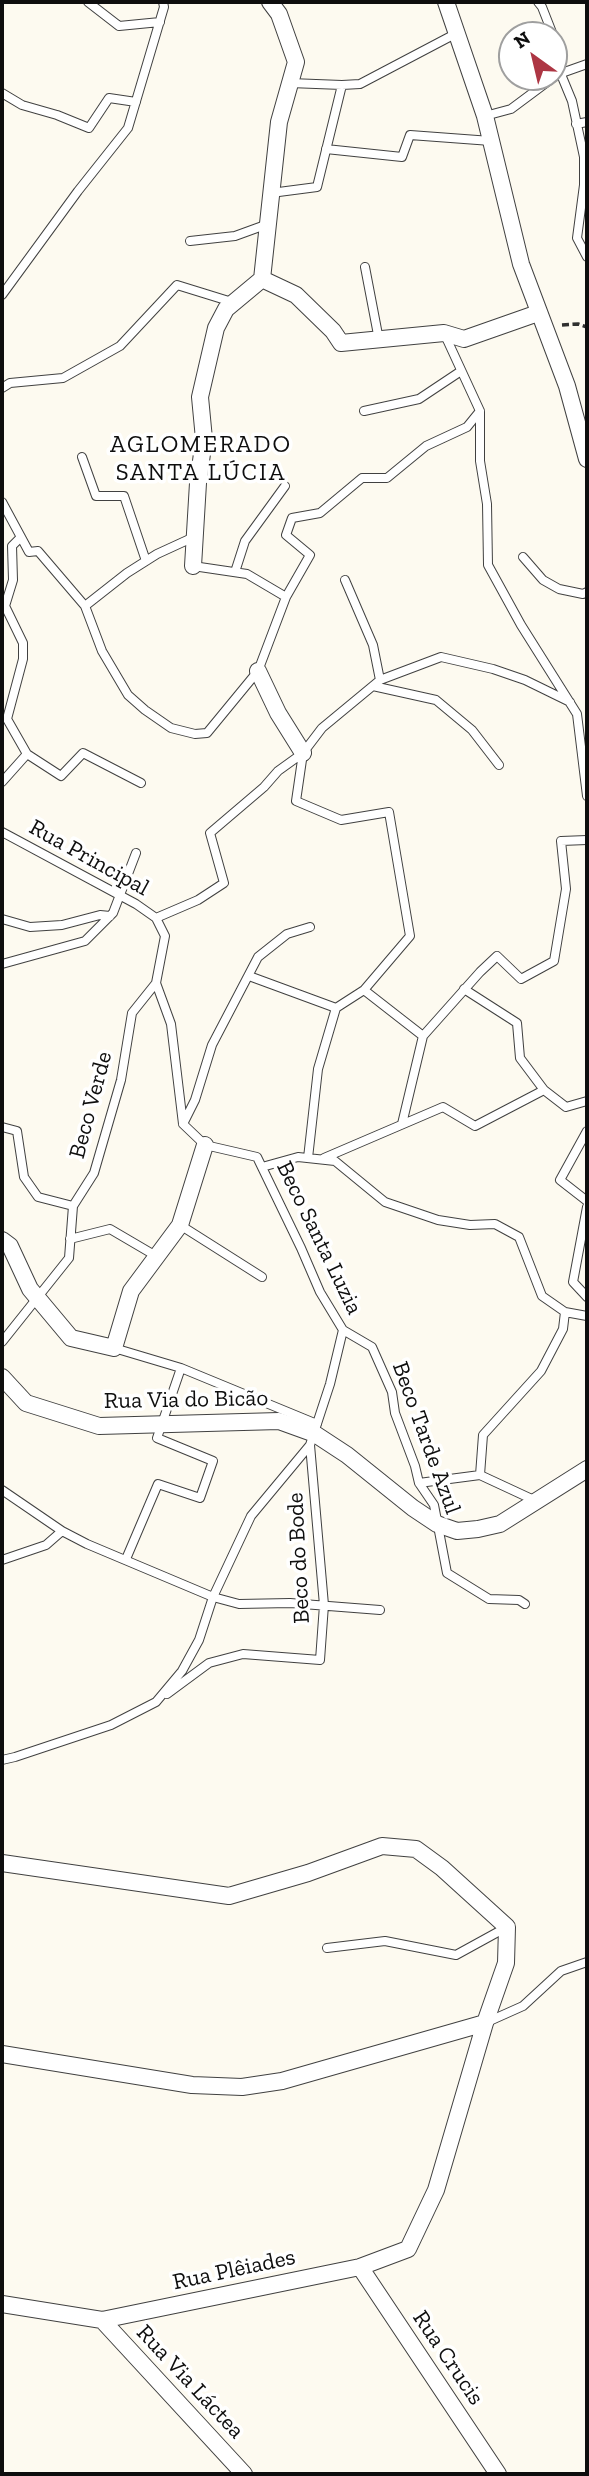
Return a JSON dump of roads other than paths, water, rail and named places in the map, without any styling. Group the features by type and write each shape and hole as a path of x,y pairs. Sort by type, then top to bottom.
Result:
{"street":[{"path":"193,566 198,483 204,439 200,397 216,328 226,309 262,279 279,122 296,62 279,14 270,2"},
{"path":"446,2 485,116 520,264 567,386 587,459"},
{"path":"262,279 296,295 333,331 341,343 444,333 464,339 541,320"},
{"path":"258,671 278,713 303,753"},
{"path":"2,1240 10,1247 30,1289 71,1338 114,1348 131,1291 180,1225 205,1144"},
{"name":"Rua Via do Bicão","path":"2,1377 26,1403 99,1426 279,1421 314,1434 347,1455 413,1508 438,1524 457,1531 500,1524 587,1469"},
{"path":"2,1863 229,1896 308,1873 383,1846 416,1849 442,1868 507,1927"},
{"name":"Rua Plêiades","path":"2,2304 102,2320 360,2267 408,2249 436,2190 485,2023 506,1963 507,1927"},
{"path":"2,2054 192,2085 242,2087 282,2081 485,2023"},
{"name":"Rua Crucis","path":"360,2267 498,2474"},
{"name":"Rua Via Láctea","path":"102,2320 244,2474"}],"lane":[{"path":"88,2 119,26 160,22"},
{"path":"2,295 128,128 160,22 163,2"},
{"path":"538,2 547,21"},
{"path":"290,83 360,84 457,33"},
{"path":"568,71 587,64"},
{"path":"271,194 317,187 342,85"},
{"path":"485,116 511,109 535,91"},
{"path":"566,91 572,101 584,157 584,185 577,238 587,257"},
{"path":"2,93 22,106 57,115 89,128 109,98 136,102"},
{"path":"576,124 587,122"},
{"path":"326,149 402,157 410,135 491,141"},
{"path":"190,241 235,236 268,224"},
{"path":"365,267 379,340"},
{"path":"2,388 10,383 63,378 120,346 177,285 234,302"},
{"path":"444,333 480,411 480,461 487,504 488,565 521,625 577,714 585,749 587,796"},
{"path":"364,411 419,399 461,371"},
{"path":"2,502 29,552 38,551 85,606 102,651 128,695 171,727 195,734 207,733 258,671 286,597 310,555 286,535 292,518 320,513 362,478 387,478 426,446 467,427 480,411"},
{"path":"82,457 96,496 124,496 146,561"},
{"path":"235,572 246,541 285,486"},
{"path":"20,537 12,546 13,580 5,606 23,643 23,659 7,719 27,754 61,776 83,753 141,783"},
{"path":"85,606 146,561 195,537"},
{"path":"523,557 543,580 583,594 587,592"},
{"path":"193,566 247,574 286,597"},
{"path":"345,580 373,645 376,683"},
{"path":"156,918 198,900 224,883 210,833 264,787 278,771 303,753 323,728 376,683 441,657 493,668 570,702"},
{"path":"376,683 436,700 472,730 499,765"},
{"path":"303,753 296,800 341,820 389,812 410,936 364,990 336,1008 318,1069 308,1158"},
{"path":"2,782 27,754"},
{"name":"Rua Principal","path":"2,832 121,895 156,918 165,936 156,983"},
{"path":"402,1124 423,1036 464,989 497,956 522,979 554,961 566,889 561,841 587,839"},
{"path":"2,964 85,941 110,916 121,895 136,853"},
{"path":"2,919 30,927 62,925 100,915 110,916"},
{"path":"183,1124 195,1100 212,1045 258,957 287,934 310,927"},
{"path":"249,976 336,1008"},
{"path":"156,983 171,1024 183,1124 205,1144"},
{"name":"Beco Verde","path":"2,1342 69,1258 74,1206 94,1173 121,1080 132,1013 156,983"},
{"path":"464,989 517,1023 520,1058 544,1090 566,1107 587,1101"},
{"path":"364,990 423,1036"},
{"path":"321,1160 443,1107 475,1126 544,1090"},
{"path":"2,1127 17,1131 24,1177 38,1197 74,1206"},
{"path":"587,1131 560,1180 587,1201"},
{"name":"Beco Santa Luzia","path":"156,1702 182,1671 198,1640 213,1597 251,1516 314,1434 343,1330 320,1292 257,1157 205,1144"},
{"path":"262,1167 298,1157 335,1161 384,1202 438,1220 470,1225 495,1224 519,1237 542,1296 565,1312 587,1316"},
{"path":"587,1207 573,1282 587,1297"},
{"path":"180,1225 262,1277"},
{"path":"70,1239 110,1229 157,1257"},
{"path":"480,1475 483,1435 541,1371 563,1329 565,1312"},
{"name":"Beco Tarde Azul","path":"343,1330 372,1347 391,1392 419,1483 434,1505 447,1573 489,1599 519,1600 525,1604"},
{"path":"114,1348 181,1368 314,1434"},
{"path":"126,1559 158,1484 200,1498 213,1461 157,1438 181,1368"},
{"name":"Beco do Bode","path":"156,1702 209,1663 243,1654 320,1660 324,1605 314,1434"},
{"path":"419,1483 480,1475 537,1502"},
{"path":"2,1490 61,1531 213,1597 239,1604 290,1603 380,1610"},
{"path":"2,1560 46,1545 61,1531"},
{"path":"2,1760 111,1725 156,1702"},
{"path":"327,1948 384,1941 456,1955 507,1927"},
{"path":"485,2023 523,2006 561,1970 587,1962"}],"district":[{"name":"AGLOMERADO SANTA LÚCIA","path":"201,459"}]}
